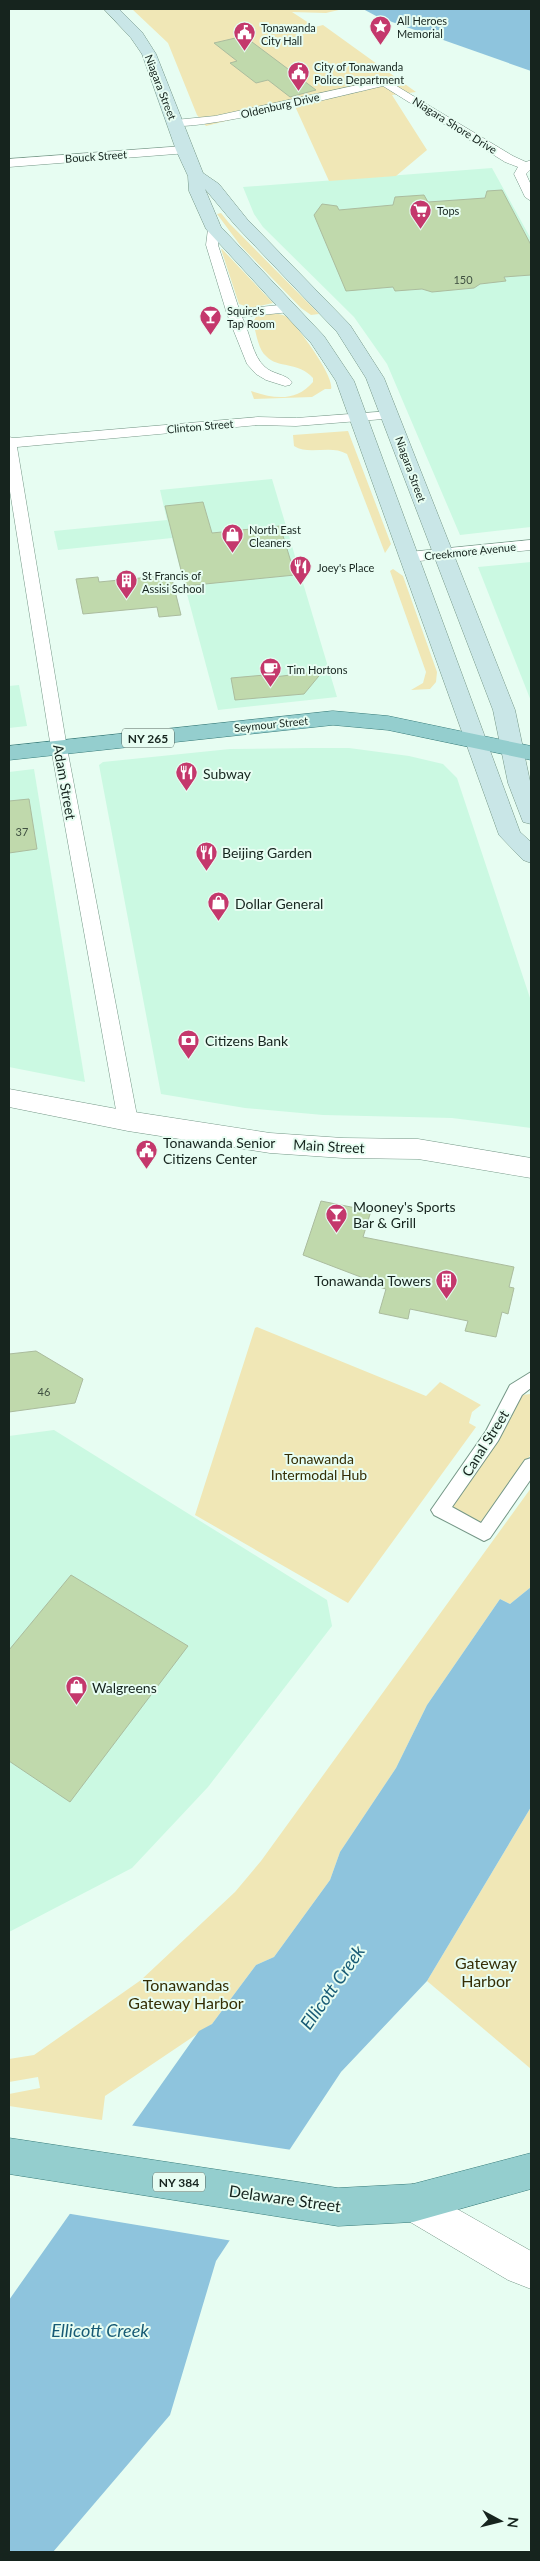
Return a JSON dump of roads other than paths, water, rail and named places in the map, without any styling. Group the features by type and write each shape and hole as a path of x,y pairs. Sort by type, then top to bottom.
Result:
{"main road":[{"name":"Niagara Street","path":"111,9 125,21 147,49 184,150 196,176 197,191 214,229 318,340 345,382 510,835 531,853"},
{"name":"Niagara Street","path":"196,176 213,187 240,222 344,329 361,354 388,408 442,554 522,751 519,784 531,817"},
{"name":"Seymour Street","path":"9,753 333,718 388,723 522,751"},
{"name":"Delaware Street","path":"9,2156 338,2207 414,2203"},
{"name":"NY 384","path":"414,2203 531,2172"}],"street":[{"name":"Oldenburg Drive","path":"175,124 215,120 385,82"},
{"name":"Niagara Shore Drive","path":"385,82 510,159 529,165 520,174 531,198"},
{"name":"Bouck Street","path":"9,163 184,150"},
{"name":"Niagara Street","path":"214,229 212,245 234,314 241,324 254,367 267,378 285,382"},
{"path":"234,314 290,308"},
{"name":"Clinton Street","path":"9,432 388,408"},
{"name":"Clinton Street","path":"9,442 258,421 296,422 354,411"},
{"name":"Adam Street","path":"9,442 59,748 128,1121"},
{"name":"Creekmore Avenue","path":"409,557 531,545"},
{"name":"Main Street","path":"9,1098 128,1121 270,1143 343,1148 418,1149 531,1168"},
{"name":"Canal Street","path":"531,1379 516,1390 492,1436 440,1510 484,1533 531,1465"},
{"path":"414,2203 521,2267 531,2270"}],"water":[{"path":"363,9 531,9 531,71 378,17"},
{"name":"Ellicott Creek","path":"531,1587 531,1807 427,1981 341,2072 216,2261 170,2415 53,2552 9,2552 9,2300 199,2031 212,2024 256,1965 274,1957 330,1880 340,1852 396,1768 427,1705 500,1599 510,1604"}],"place":[{"name":"All Heroes Memorial","path":"381,45"},
{"name":"Tonawanda City Hall","path":"245,52"},
{"name":"City of Tonawanda Police Department","path":"298,91"},
{"name":"Tops","path":"421,229"},
{"name":"Squire's Tap Room","path":"211,335"},
{"name":"North East Cleaners","path":"233,554"},
{"name":"Joey's Place","path":"301,586"},
{"name":"St Francis of Assisi School","path":"126,600"},
{"name":"Tim Hortons","path":"271,688"},
{"name":"Subway","path":"187,792"},
{"name":"Beijing Garden","path":"206,871"},
{"name":"Dollar General","path":"219,922"},
{"name":"Citizens Bank","path":"189,1059"},
{"name":"Tonawanda Senior Citizens Center","path":"147,1169"},
{"name":"Mooney's Sports Bar & Grill","path":"337,1233"},
{"name":"Tonawanda Towers","path":"447,1299"},
{"name":"Walgreens","path":"76,1706"}],"park label":[{"name":"Tonawanda Intermodal Hub","path":"319,1466"},
{"name":"Gateway Harbor","path":"486,1971"},
{"name":"Tonawandas Gateway Harbor","path":"186,1993"}]}
